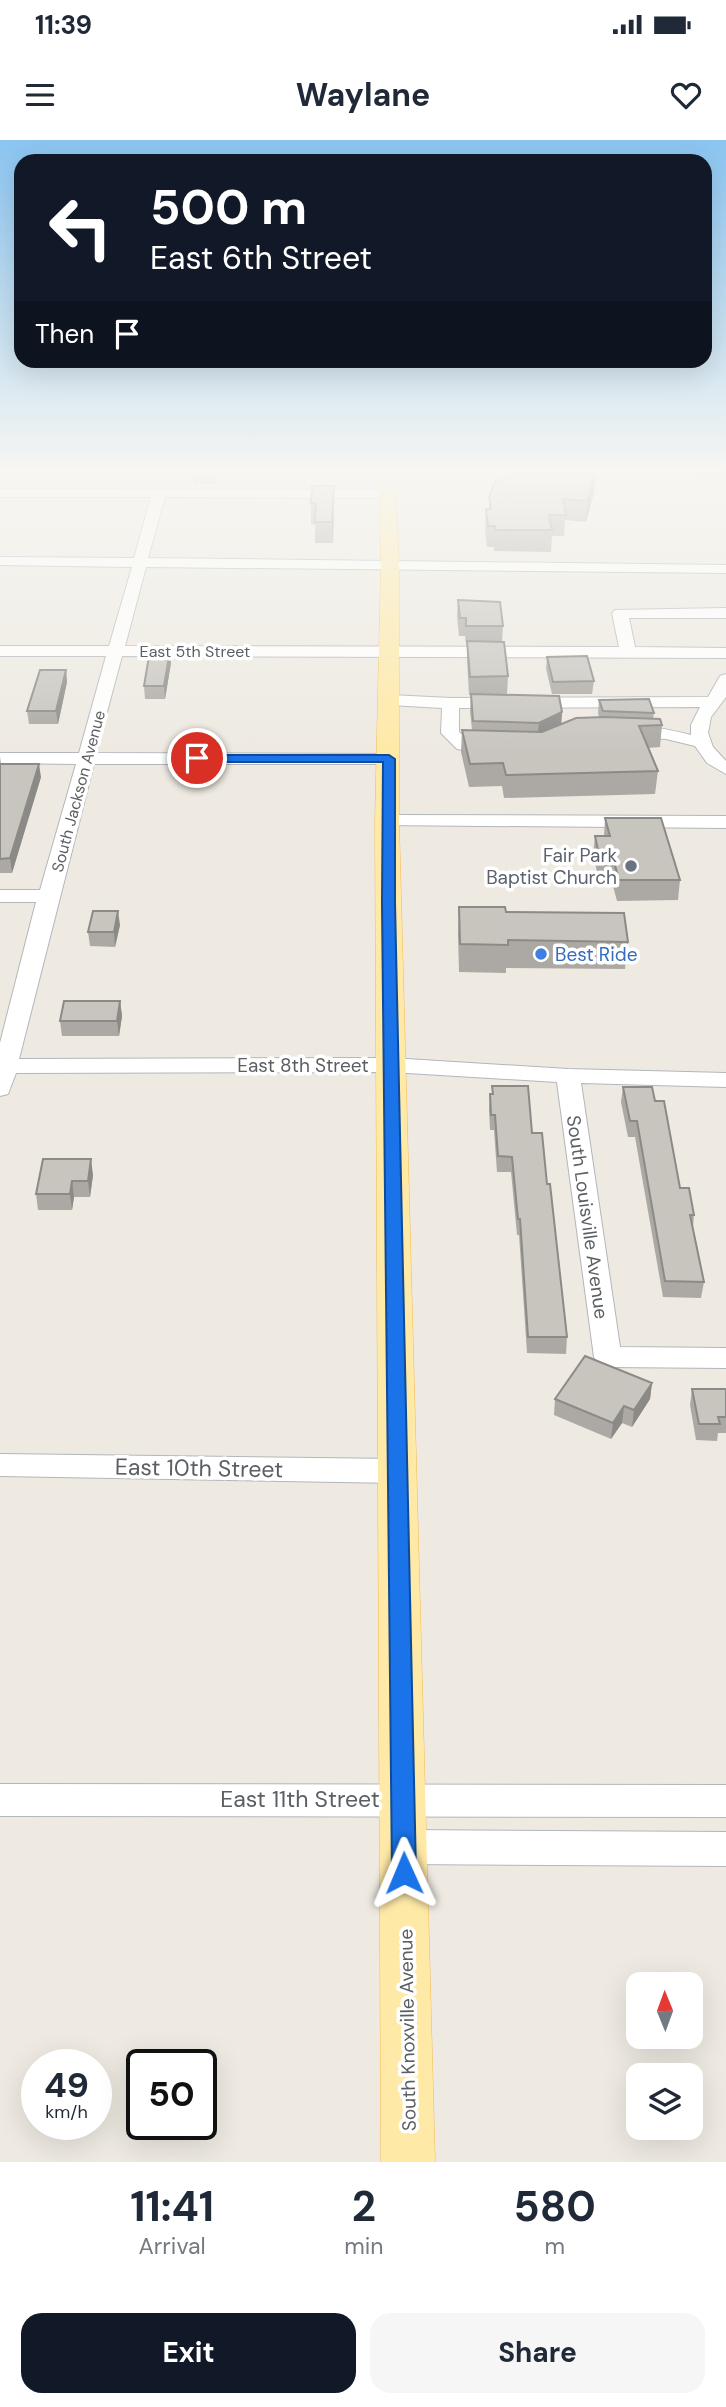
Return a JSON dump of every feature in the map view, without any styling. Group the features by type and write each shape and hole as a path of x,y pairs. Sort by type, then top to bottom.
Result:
{"main road":[{"name":"South Knoxville Avenue","path":"390,564 387,821 408,2162"}],"street":[{"name":"South Jackson Avenue","path":"3,1078 48,896 141,564"},
{"path":"414,564 726,569"},
{"path":"628,652 620,613 726,613"},
{"name":"East 5th Street","path":"0,651 721,653"},
{"path":"721,653 726,676 724,689 701,719 701,742 712,761 726,769"},
{"path":"390,700 451,704 714,702"},
{"path":"569,703 573,721"},
{"path":"451,704 450,733 463,744 505,747"},
{"path":"614,732 666,734 701,742"},
{"path":"0,758 389,759"},
{"path":"387,821 725,827"},
{"path":"0,896 48,896"},
{"name":"East 8th Street","path":"3,1078 391,1065 568,1076 726,1080"},
{"name":"South Louisville Avenue","path":"568,1076 608,1357 726,1358"},
{"name":"East 10th Street","path":"0,1465 397,1471"},
{"name":"East 11th Street","path":"0,1800 403,1798 726,1801"},
{"path":"404,1847 726,1849"}],"building":[{"path":"458,600 500,602 503,626 466,626 466,618 460,618"},
{"path":"467,641 504,642 508,676 470,677"},
{"path":"150,650 170,650 164,686 144,686"},
{"path":"587,656 594,681 553,682 547,657"},
{"path":"40,670 66,670 56,711 27,711"},
{"path":"471,694 559,696 562,712 539,723 473,721"},
{"path":"649,699 654,713 603,711 599,700"},
{"path":"576,718 660,719 662,725 639,726 658,771 506,775 503,763 470,764 462,730 542,732"},
{"path":"0,764 39,764 10,858 0,859"},
{"path":"605,818 661,818 680,880 619,880 612,854 599,855 595,836 610,836"},
{"path":"459,907 505,907 506,912 624,913 628,942 508,940 508,945 460,944"},
{"path":"93,911 118,911 114,932 88,932"},
{"path":"64,1001 120,1001 117,1021 60,1021"},
{"path":"492,1086 528,1086 532,1133 542,1133 547,1184 550,1184 567,1337 528,1337 520,1219 512,1157 498,1156 495,1115 491,1115"},
{"path":"623,1087 652,1087 655,1101 664,1101 680,1188 689,1188 694,1215 690,1215 704,1282 665,1281 637,1121 630,1121"},
{"path":"43,1159 91,1159 88,1181 72,1181 70,1194 36,1194"},
{"path":"585,1356 652,1383 634,1410 624,1406 613,1423 555,1399"},
{"path":"692,1389 726,1389 726,1417 718,1417 720,1424 699,1424"}],"place":[{"name":"Fair Park Baptist Church","path":"631,866"},
{"name":"Best Ride","path":"541,954"}],"route":[{"path":"197,758 389,759 388,903 404,1873"}]}
